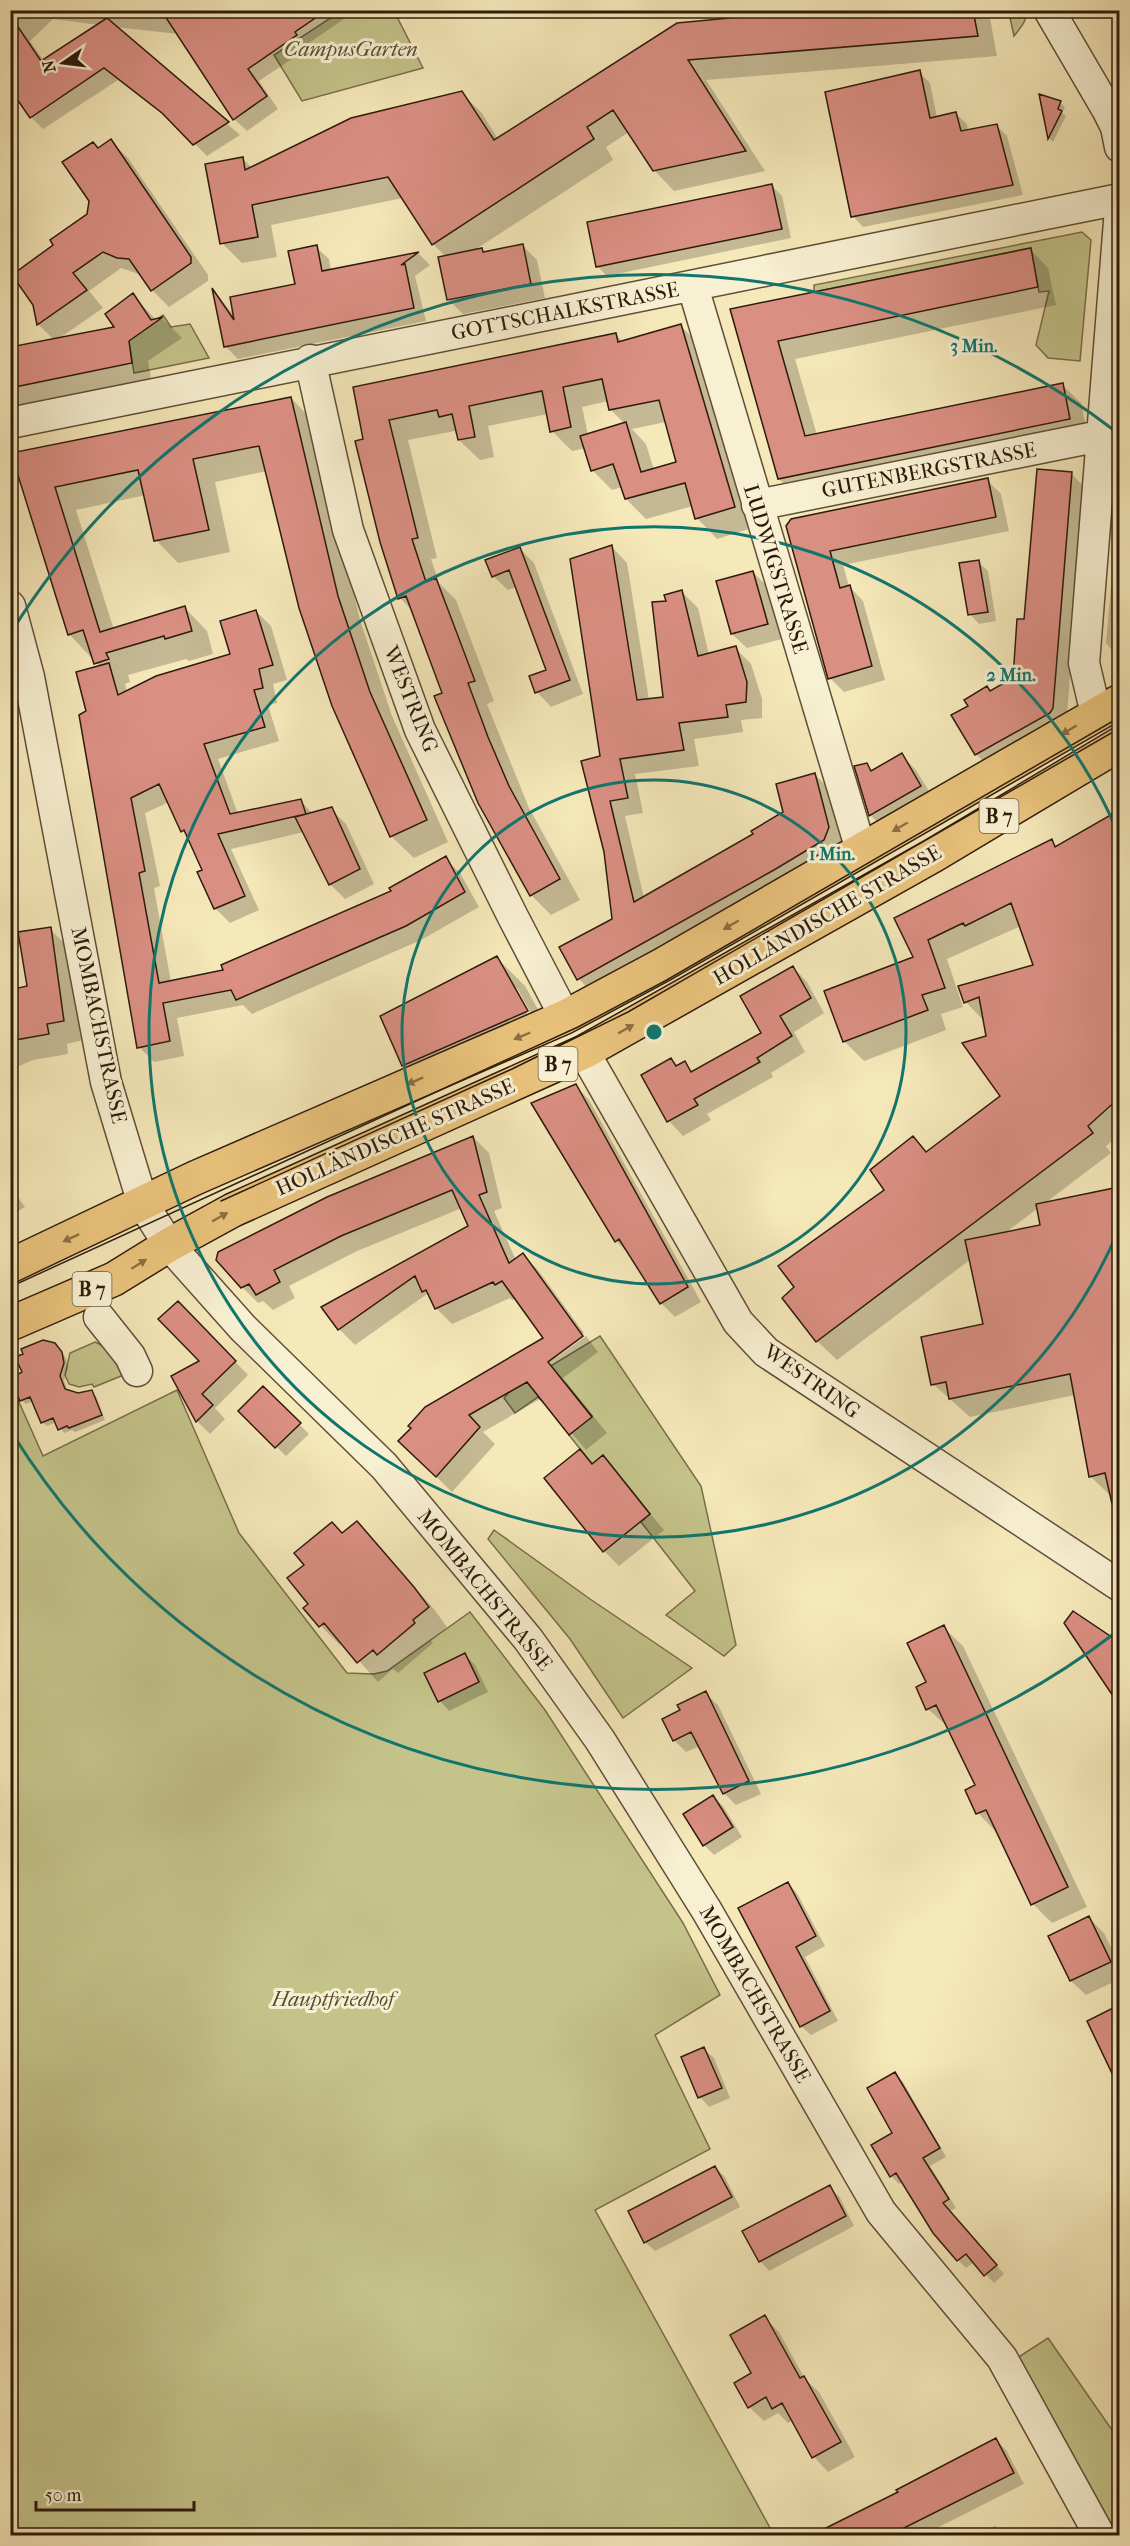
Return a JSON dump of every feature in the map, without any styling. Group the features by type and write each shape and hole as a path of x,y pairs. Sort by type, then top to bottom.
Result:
{"main road":[{"name":"HOLLÄNDISCHE STRASSE","path":"10,1266 195,1178 565,1017 662,965 1108,708"},
{"name":"HOLLÄNDISCHE STRASSE","path":"10,1324 114,1279 169,1245 233,1210 584,1052 934,855 1119,744"}],"street":[{"path":"1050,10 1108,111 1116,127 1119,147"},
{"name":"GOTTSCHALKSTRASSE","path":"10,423 310,360 693,287 1119,199"},
{"path":"1108,708 1084,663 1119,209"},
{"name":"LUDWIGSTRASSE","path":"693,287 861,850"},
{"name":"WESTRING","path":"310,360 348,530 420,730 565,1017"},
{"name":"GUTENBERGSTRASSE","path":"757,505 1100,436"},
{"name":"MOMBACHSTRASSE","path":"10,606 29,677 106,1082 143,1204 169,1245 243,1328 384,1466 528,1639 600,1740 707,1911 880,2212 1002,2358 1100,2535"},
{"name":"WESTRING","path":"584,1052 738,1322 766,1352 1119,1586"},
{"path":"99,1317 130,1356 137,1371"}],"green space":[{"name":"CampusGarten","path":"341,11 394,11 423,68 302,101 274,55"},
{"path":"1024,11 1025,14 1023,24 1014,36 1009,13"},
{"path":"1082,232 1091,240 1080,361 1048,358 1036,345 1049,291 1039,292 1030,248 814,292 814,285"},
{"path":"163,315 171,327 190,324 209,358 134,373 130,348 126,342"},
{"path":"15,913 18,945 11,947 11,914"},
{"path":"600,1336 701,1486 736,1645 724,1656 666,1615 695,1591 641,1522 650,1514 603,1455 592,1464 569,1435 592,1416 566,1384 543,1402 538,1397 515,1413 504,1398 511,1390"},
{"path":"95,1342 103,1346 110,1345 126,1374 94,1387 92,1384 79,1387 69,1384 65,1375 70,1353"},
{"name":"Hauptfriedhof","path":"10,1382 43,1456 177,1390 239,1533 347,1673 374,1674 387,1671 470,1612 545,1710 683,1923 720,1995 655,2035 710,2149 595,2210 774,2535 11,2535"},
{"path":"494,1530 692,1668 623,1718 570,1639 488,1539"},
{"path":"1048,2338 1119,2440 1119,2535 1106,2535 1011,2362"}],"building":[{"path":"161,10 327,10 295,32 297,35 248,69 267,96 233,120"},
{"path":"813,10 973,10 978,36 688,60 746,151 653,171 613,110 587,127 594,139 432,245 388,177 252,205 258,237 220,244 205,164 243,157 245,170 351,118 462,91 494,140 677,23"},
{"path":"10,15 41,61 107,18 229,122 193,145 162,113 104,68 30,118 10,89"},
{"path":"920,70 930,118 956,112 961,131 997,124 1013,185 851,217 825,92"},
{"path":"1039,94 1061,101 1058,109 1062,111 1048,139"},
{"path":"111,139 191,257 191,263 151,291 129,259 117,258 103,252 73,273 87,290 37,325 33,305 12,275 53,245 50,240 87,214 89,201 62,162 93,142 98,148"},
{"path":"772,184 782,229 596,267 587,222"},
{"path":"523,244 531,284 447,300 438,257 482,248 483,252"},
{"path":"317,245 322,271 419,252 401,265 405,264 414,308 224,347 212,288 234,320 230,297 295,284 288,251"},
{"path":"1031,248 1038,287 778,341 805,436 1063,383 1070,419 778,479 730,309"},
{"path":"133,293 151,320 163,317 129,341 132,363 10,388 10,347 114,327 105,314"},
{"path":"681,324 735,507 695,519 685,483 625,499 613,464 591,471 580,436 626,422 641,472 676,462 659,400 609,410 602,379 563,387 571,427 550,432 542,391 469,406 475,437 458,440 452,414 439,417 437,410 389,420 418,538 412,539 426,582 436,578 475,681 468,683 488,737 509,786 560,879 530,896 478,803 434,696 442,693 406,596 398,599 380,542 355,441 363,439 353,387 616,333 618,342"},
{"path":"291,397 338,596 370,692 427,820 390,837 332,706 299,608 259,446 193,459 209,530 154,541 138,470 55,487 100,632 185,606 192,631 165,639 164,636 106,653 109,659 94,664 83,630 68,635 11,453"},
{"path":"1037,469 1072,472 1053,708 1050,713 975,755 951,715 968,706 964,700 987,686 990,691 1013,678 1017,619 1024,619"},
{"path":"988,478 996,517 830,551 840,588 850,585 872,666 828,679 786,526 791,519"},
{"path":"612,545 637,700 663,697 652,602 666,601 664,595 682,590 698,656 736,646 747,682 746,702 726,705 728,717 679,723 684,750 620,759 628,798 610,801 634,902 753,834 751,831 783,812 776,784 815,773 829,827 824,840 577,980 559,947 612,919 604,852 581,761 600,756 570,559"},
{"path":"520,547 570,680 535,693 529,676 546,670 509,570 492,577 485,560"},
{"path":"979,560 988,612 968,615 959,563"},
{"path":"753,571 768,624 731,634 716,581"},
{"path":"256,610 273,665 259,669 263,688 254,690 265,727 204,744 230,814 301,799 306,814 218,834 245,896 214,909 197,872 202,870 159,784 131,798 145,871 139,873 159,983 223,970 221,965 391,891 389,888 446,856 465,892 406,926 236,1000 231,990 163,1003 170,1041 137,1048 79,715 86,711 76,672 109,663 118,695 156,676 230,654 220,621"},
{"path":"902,753 921,786 869,816 854,766 867,763 871,771"},
{"path":"332,807 360,869 329,885 295,817"},
{"path":"1114,813 1119,823 1119,1098 1088,1126 1093,1133 816,1342 782,1298 794,1287 778,1266 884,1190 870,1170 913,1136 926,1152 1000,1096 962,1043 986,1036 979,997 964,1003 958,986 1033,965 1011,903 965,926 963,923 928,940 945,988 922,995 928,1010 843,1042 824,991 913,957 894,918 1052,839 1055,847"},
{"path":"51,927 64,1021 47,1024 49,1034 10,1041 10,990 27,986 18,932"},
{"path":"497,956 528,1011 402,1066 380,1016"},
{"path":"793,966 811,998 780,1016 792,1036 757,1058 760,1062 694,1099 698,1105 667,1122 641,1075 671,1058 676,1066 685,1061 691,1072 761,1033 740,996"},
{"path":"576,1084 688,1287 660,1304 619,1239 615,1242 531,1103"},
{"path":"473,1136 487,1192 479,1195 509,1263 523,1253 583,1336 548,1362 592,1417 569,1435 527,1382 469,1415 480,1427 436,1477 398,1441 411,1428 408,1426 425,1407 543,1338 502,1281 495,1285 493,1282 435,1309 426,1290 422,1292 415,1276 338,1330 321,1307 468,1226 452,1190 341,1236 274,1270 280,1282 256,1295 249,1284 241,1288 216,1260 218,1252 327,1197"},
{"path":"1119,1187 1119,1503 1112,1504 1105,1473 1089,1477 1070,1374 949,1399 946,1382 931,1385 921,1337 983,1324 965,1240 1040,1225 1036,1204"},
{"path":"178,1301 236,1361 202,1394 213,1405 196,1422 171,1376 199,1361 158,1319"},
{"path":"43,1340 55,1343 62,1352 64,1363 60,1376 65,1389 78,1393 92,1390 102,1415 58,1430 53,1418 41,1423 30,1397 20,1401 10,1379 22,1372 15,1357 23,1354 21,1349"},
{"path":"263,1386 301,1423 275,1448 238,1411"},
{"path":"580,1449 592,1464 603,1455 650,1514 603,1552 544,1478"},
{"path":"357,1521 429,1607 413,1620 415,1623 377,1655 373,1650 357,1663 324,1623 319,1627 303,1608 308,1604 287,1578 304,1565 294,1553 332,1522 342,1533"},
{"path":"1073,1611 1119,1642 1119,1705 1064,1623"},
{"path":"944,1625 1068,1887 1031,1905 986,1810 976,1814 965,1790 975,1785 936,1705 926,1710 916,1687 926,1682 907,1643"},
{"path":"465,1653 479,1682 438,1702 424,1673"},
{"path":"706,1691 749,1781 723,1794 691,1732 673,1741 662,1719 680,1710 677,1705"},
{"path":"713,1795 733,1827 703,1846 683,1814"},
{"path":"788,1882 816,1936 796,1947 830,2011 800,2027 738,1908"},
{"path":"1089,1916 1111,1962 1070,1981 1048,1936"},
{"path":"1119,2005 1119,2088 1087,2021"},
{"path":"704,2047 722,2088 698,2098 681,2057"},
{"path":"895,2072 940,2148 923,2158 949,2199 943,2203 997,2265 984,2276 966,2254 957,2261 933,2233 896,2173 890,2177 871,2145 892,2133 867,2088"},
{"path":"715,2166 732,2197 644,2243 628,2211"},
{"path":"830,2185 846,2216 759,2262 742,2231"},
{"path":"765,2315 800,2378 804,2376 841,2442 812,2458 782,2403 772,2409 766,2397 748,2408 734,2383 751,2373 730,2335"},
{"path":"996,2438 1014,2473 890,2535 812,2535 898,2492 896,2490"}],"tram line":[{"path":"10,1287 578,1027 665,981 1120,717"},
{"path":"221,1201 512,1069 628,1012 1120,728"}]}
